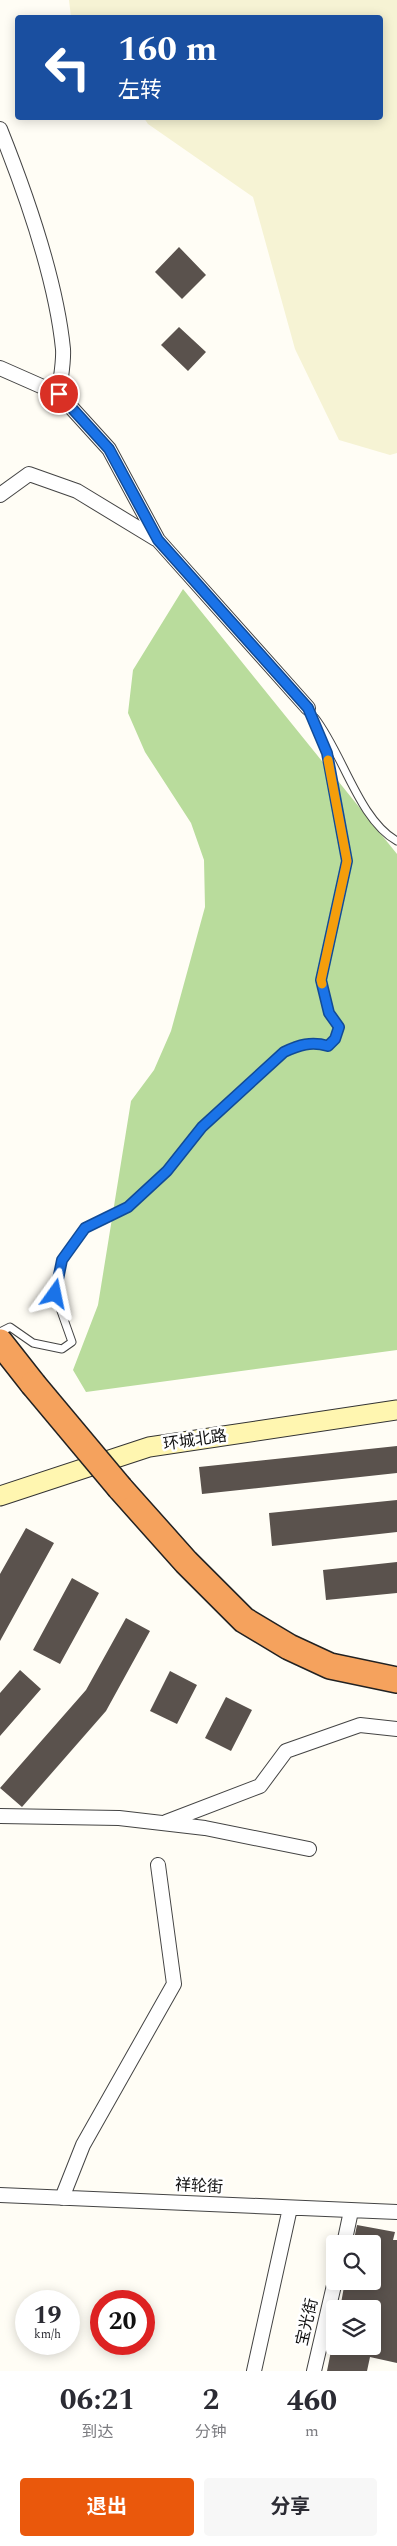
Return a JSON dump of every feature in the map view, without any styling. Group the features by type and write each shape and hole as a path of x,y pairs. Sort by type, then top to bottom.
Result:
{"highway":[{"path":"0,1342 120,1488 186,1562 244,1620 289,1647 330,1666 397,1680"}],"street":[{"path":"0,129 15,166 48,273 63,350 59,394"},
{"path":"0,368 59,394 109,449 158,540 308,708"},
{"path":"0,495 29,474 77,491 158,540"},
{"name":"环城北路","path":"0,1496 149,1447 397,1410"},
{"path":"163,1823 260,1786 286,1752 360,1725 397,1730"},
{"path":"0,1816 119,1818 205,1828 309,1849"},
{"path":"62,2198 83,2145 174,1984 158,1865"},
{"name":"祥轮街","path":"0,2195 397,2212"},
{"path":"254,2371 290,2208"},
{"path":"346,2235 351,2211"},
{"name":"宝光街","path":"314,2371 333,2290"}],"lane":[{"path":"308,708 328,735 372,821 384,834 397,842"},
{"path":"0,1332 10,1327 33,1343 62,1348 72,1342 55,1294 62,1260 85,1228 128,1207 167,1171 202,1127 284,1052 297,1046 315,1042 328,1046 335,1039 339,1027 329,1013 321,980 347,861 327,753 308,708"}],"shaded area":[{"path":"69,0 397,0 397,453 390,455 339,440 295,349 253,197 148,124 145,120 383,120 383,15 71,15"}],"green space":[{"path":"183,589 397,854 397,1350 86,1392 73,1370 98,1305 131,1101 154,1070 171,1031 205,907 204,860 191,823 145,752 128,713 133,670"}],"building":[{"path":"179,247 206,275 182,299 155,272"},
{"path":"179,327 206,352 188,371 161,345"},
{"path":"397,1446 397,1473 202,1494 199,1467"},
{"path":"397,1500 397,1532 272,1546 269,1513"},
{"path":"26,1528 54,1543 0,1641 0,1574"},
{"path":"397,1562 397,1593 326,1600 323,1570"},
{"path":"72,1578 99,1593 60,1664 33,1650"},
{"path":"126,1618 150,1631 106,1711 22,1807 0,1788 86,1690"},
{"path":"20,1670 41,1689 0,1736 0,1693"},
{"path":"170,1671 197,1685 177,1724 150,1711"},
{"path":"226,1697 252,1710 231,1751 205,1738"},
{"path":"357,2225 395,2232 393,2240 397,2240 397,2363 370,2357 367,2371 327,2371 330,2355 381,2355 381,2300 342,2300 343,2290 381,2290 381,2235 355,2235"}],"slow traffic":[{"path":"322,984 321,980 347,861 328,760"}],"route":[{"path":"55,1294 62,1260 85,1228 128,1207 167,1171 202,1127 264,1073 284,1052 297,1046 315,1042 328,1046 335,1039 339,1027 329,1013 321,980 347,861 327,753 308,708 158,540 109,449 59,394"}]}
